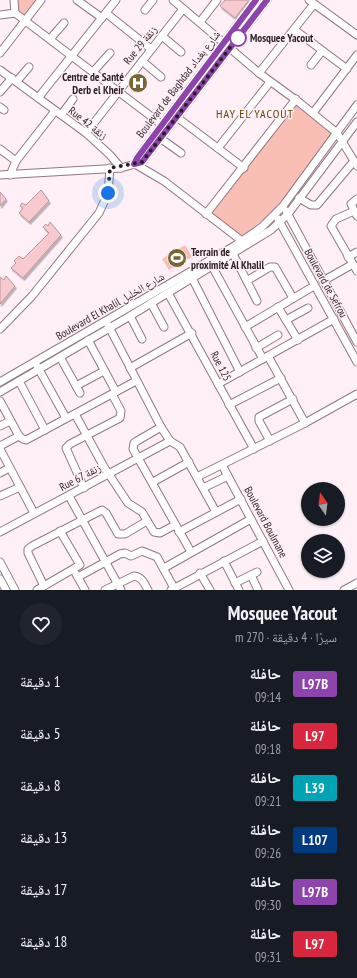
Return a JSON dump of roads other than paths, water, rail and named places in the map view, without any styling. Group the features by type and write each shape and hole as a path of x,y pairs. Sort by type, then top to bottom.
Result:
{"street":[{"path":"14,0 15,13"},
{"path":"0,53 41,0"},
{"path":"77,0 104,16 151,49"},
{"path":"38,98 116,0"},
{"path":"145,10 153,0"},
{"path":"173,0 270,82 296,99 313,113 337,133 343,141 355,163 317,205 311,205 299,198"},
{"path":"200,22 217,0"},
{"name":"Boulevard de Baghdad شارع بغداد","path":"134,164 137,158 174,115 223,42 256,0"},
{"name":"Boulevard de Baghdad شارع بغداد","path":"174,115 230,48 267,0"},
{"path":"259,73 295,30 311,2 357,35"},
{"name":"Rue 29 زنقة","path":"86,132 183,9"},
{"path":"0,15 15,13 165,127"},
{"path":"50,39 64,23"},
{"path":"295,30 347,69"},
{"path":"162,36 181,52"},
{"path":"311,65 322,51"},
{"path":"93,72 110,53"},
{"path":"313,113 357,55"},
{"path":"142,61 161,76"},
{"path":"0,92 29,67"},
{"name":"Rue 42 زنقة","path":"0,70 54,111 86,132 121,168"},
{"path":"218,148 270,82"},
{"path":"61,115 73,99"},
{"path":"206,214 244,168 296,99"},
{"name":"Boulevard El Khalil شارع الخليل","path":"0,382 108,324 251,235 275,215 283,206 357,105"},
{"path":"10,175 16,161 54,111"},
{"path":"174,115 244,168"},
{"name":"Boulevard El Khalil شارع الخليل","path":"0,392 88,340 108,324 130,316 259,239 288,214 357,122"},
{"name":"Boulevard de Baghdad شارع بغداد","path":"0,175 121,168 142,162 160,138 165,127"},
{"path":"160,138 181,153"},
{"path":"0,149 16,161"},
{"path":"134,164 164,181 228,231 239,243"},
{"path":"0,329 32,296 98,213 108,193 110,168"},
{"path":"356,200 351,204 356,214 336,219 331,226 357,272"},
{"name":"Boulevard de Sefrou","path":"283,206 323,281 355,334 357,342"},
{"name":"Boulevard de Sefrou","path":"275,215 357,362"},
{"path":"348,257 357,252"},
{"path":"233,254 248,280 257,301"},
{"path":"323,281 353,264"},
{"path":"212,266 244,328 256,348 281,378 305,423"},
{"path":"248,280 270,267 277,268 293,298"},
{"path":"192,278 240,372"},
{"path":"244,328 314,286"},
{"name":"Rue 125","path":"168,293 192,333 229,405 254,449"},
{"path":"151,303 164,327"},
{"path":"278,307 298,340"},
{"path":"286,320 308,308"},
{"path":"130,316 142,339"},
{"path":"218,384 334,319"},
{"path":"108,324 161,427 170,441 180,447 216,512"},
{"path":"130,368 192,333"},
{"path":"345,340 355,334"},
{"path":"256,348 278,335"},
{"path":"84,488 66,451 70,444 121,416 121,411 114,393 88,340"},
{"path":"60,357 80,393"},
{"path":"35,362 66,418"},
{"path":"76,386 104,371"},
{"path":"229,405 281,378"},
{"path":"19,381 45,430"},
{"path":"0,401 10,421 20,436 26,440 136,381"},
{"path":"197,477 305,423 357,394"},
{"path":"270,441 258,418 260,415 293,398"},
{"path":"75,414 86,436 128,503 142,512 154,532 162,532 175,525"},
{"path":"0,426 10,421"},
{"path":"161,427 134,443 133,449 153,482 191,552"},
{"path":"20,436 0,448 9,468 34,513"},
{"name":"Rue 67 زنقة","path":"0,532 170,441"},
{"path":"153,482 189,462"},
{"name":"Boulevard Boulmane","path":"222,465 290,590"},
{"path":"0,473 9,468"},
{"path":"203,488 228,476"},
{"path":"0,496 20,487"},
{"path":"69,496 120,587"},
{"path":"179,532 240,499"},
{"path":"60,531 79,562 79,567 40,588 28,551 32,546 99,510 104,510 116,532 121,534 147,521"},
{"path":"164,568 251,519"},
{"path":"78,577 122,553 131,556 142,551 147,554 155,555 164,568 173,589 183,587 200,573 263,541"},
{"path":"224,561 237,587 254,574 258,590"},
{"path":"0,562 15,590"},
{"path":"74,570 85,590"},
{"path":"200,573 210,590"},
{"path":"105,590 120,587 132,576 136,576 142,580 148,590"},
{"path":"0,579 6,590"},
{"path":"344,590 357,583"}],"place":[{"name":"Mosquee Yacout","path":"238,38"},
{"name":"Centre de Santé Derb el Kheir","path":"138,83"},
{"name":"Terrain de proximité Al Khalil","path":"177,258"}],"district":[{"name":"HAY EL YACOUT","path":"255,113"}]}
